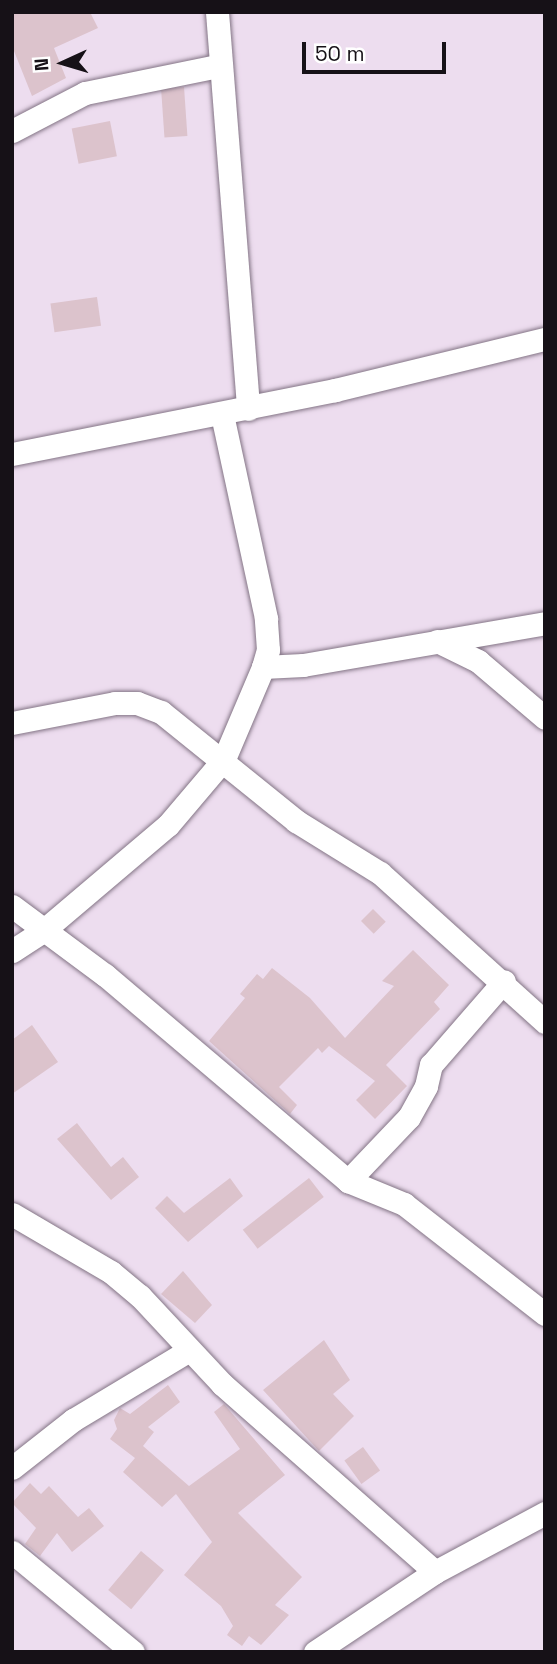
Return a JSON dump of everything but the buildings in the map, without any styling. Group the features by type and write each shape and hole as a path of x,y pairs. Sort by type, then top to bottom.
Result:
{"street":[{"path":"217,12 218,66 248,409"},
{"path":"12,131 85,93 125,81 218,66"},
{"path":"12,454 248,409 545,339"},
{"path":"12,951 44,929 168,825 224,759 263,667 268,650 266,618 222,414"},
{"path":"263,667 303,665 545,623"},
{"path":"434,641 447,643 478,661 545,718"},
{"path":"12,723 137,703 161,712 224,759 296,821 380,873 503,981 545,1022"},
{"path":"12,906 105,975 348,1181 404,1204 545,1314"},
{"path":"348,1181 410,1117 426,1086 431,1065 503,981"},
{"path":"12,1214 111,1272 140,1296 188,1351 435,1572"},
{"path":"12,1468 73,1420 188,1351"},
{"path":"315,1652 435,1572 545,1513"},
{"path":"12,1552 133,1652"}]}
